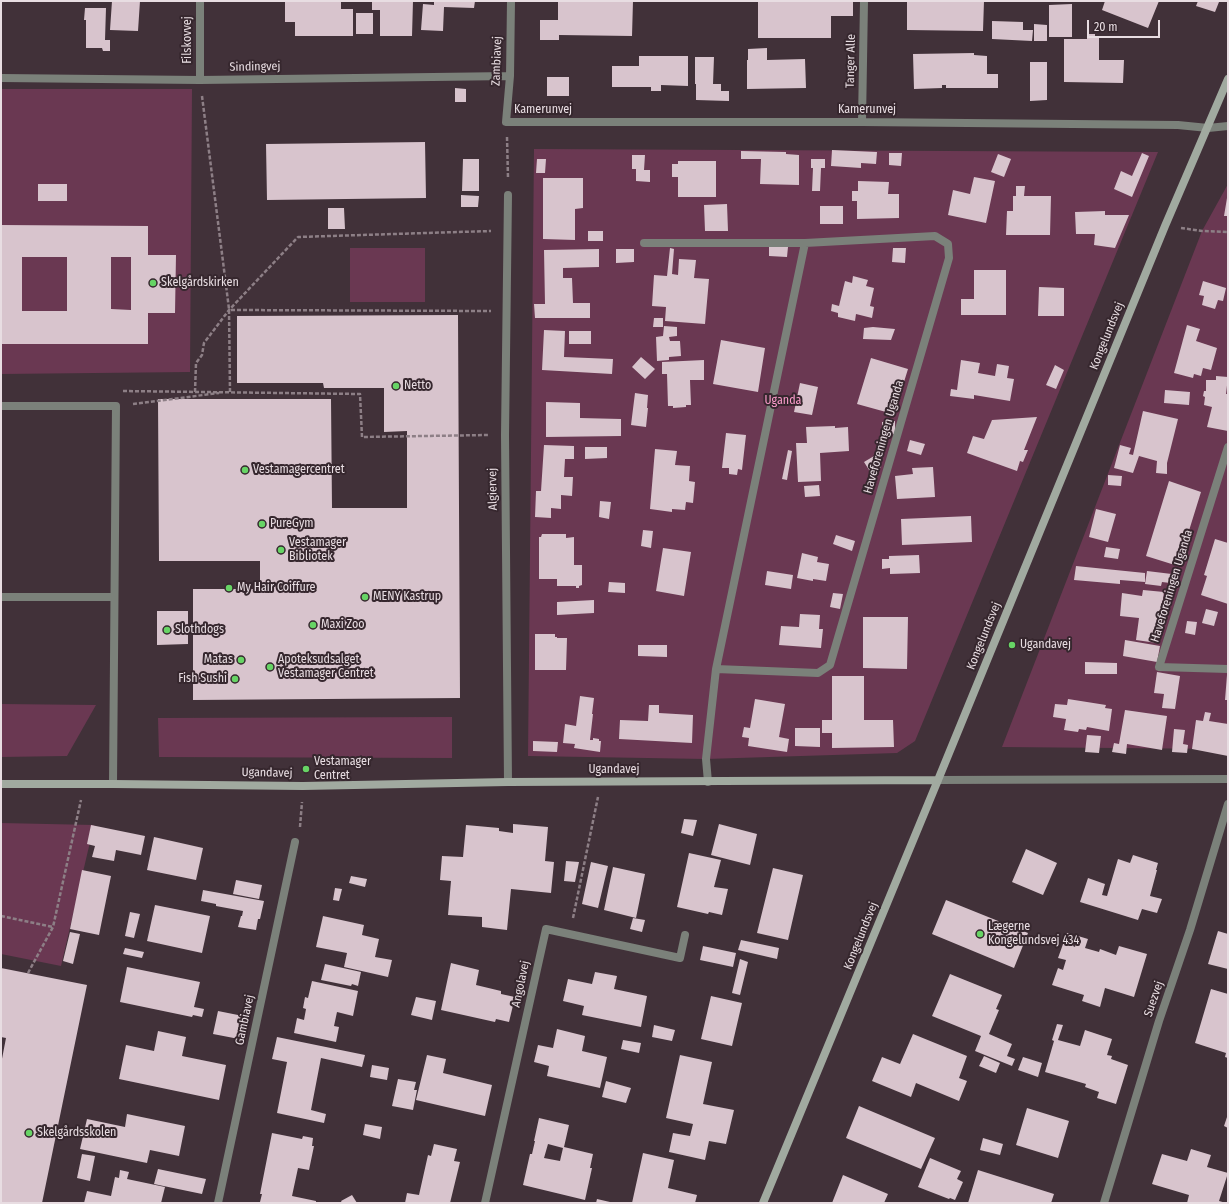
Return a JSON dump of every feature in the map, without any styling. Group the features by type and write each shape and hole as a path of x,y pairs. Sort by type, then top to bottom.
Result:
{"street":[{"name":"Filskovvej","path":"200,1 200,80"},
{"name":"Zambiavej","path":"506,122 510,76 511,1"},
{"name":"Tanger Alle","path":"862,122 864,1"},
{"name":"Sindingvej","path":"1,78 200,80 510,76"},
{"name":"Kongelundsvej","path":"763,1203 1165,226 1228,79"},
{"name":"Kamerunvej","path":"506,122 862,122 1178,126 1208,128 1228,126"},
{"name":"Algiervej","path":"508,195 505,435 508,782"},
{"name":"Haveforeningen Uganda","path":"644,243 805,243 935,236 948,244 949,258 830,665 818,673 716,669"},
{"path":"708,782 706,758 716,669 805,243"},
{"path":"1,406 116,406 113,784"},
{"name":"Haveforeningen Uganda","path":"1228,447 1159,667 1228,669"},
{"path":"1,597 114,597"},
{"name":"Ugandavej","path":"1,784 303,786 508,782 1228,779"},
{"name":"Suezvej","path":"1104,1203 1159,1021 1190,930 1228,804"},
{"name":"Gambiavej","path":"218,1203 295,842"},
{"name":"Angolavej","path":"485,1203 546,929 680,958 685,935"}],"path":[{"path":"200,80 230,310 230,392"},
{"path":"506,122 508,195"},
{"path":"1165,226 1202,231 1228,232"},
{"path":"195,392 196,363 202,355 204,343 230,310 298,237 507,230"},
{"path":"230,310 506,311"},
{"path":"116,406 230,392 360,394 362,437 505,435"},
{"path":"570,934 602,782"},
{"path":"28,973 53,927 85,784"},
{"path":"295,842 300,831 303,786"},
{"path":"1,916 53,927"}],"green space":[{"path":"1,89 192,89 190,372 1,374"},
{"name":"Uganda","path":"534,149 1158,152 915,741 897,753 706,759 528,756"},
{"path":"1228,184 1228,749 1002,747 1202,231"},
{"path":"350,248 425,248 425,302 350,302"},
{"path":"1,704 96,705 67,756 1,757"},
{"path":"452,717 452,758 159,757 158,718"},
{"path":"1,823 94,825 61,966 1,954"}],"building":[{"path":"112,1 140,1 138,31 110,30"},
{"path":"285,1 341,1 341,9 353,9 353,36 295,36 295,22 285,22"},
{"path":"372,1 413,1 412,36 380,36 380,10 372,10"},
{"path":"434,1 475,1 474,8 444,7 443,31 421,30 423,4 434,5"},
{"path":"558,1 633,1 632,36 559,35 559,40 540,40 540,20 558,20"},
{"path":"758,1 853,1 853,16 831,16 831,38 758,38"},
{"path":"907,1 984,1 983,31 907,30"},
{"path":"1105,1 1159,1 1148,28 1102,10"},
{"path":"1198,1 1219,2 1215,12 1196,6"},
{"path":"1072,4 1072,37 1049,37 1049,5"},
{"path":"85,8 106,8 105,40 110,40 110,51 103,51 102,48 86,48 86,20 84,20"},
{"path":"356,13 373,13 373,34 356,34"},
{"path":"992,21 1023,22 1023,30 1033,30 1032,41 992,39"},
{"path":"1034,24 1047,25 1047,41 1034,41"},
{"path":"1087,34 1095,34 1095,38 1099,38 1099,60 1124,60 1123,83 1064,82 1064,39 1087,39"},
{"path":"767,48 767,60 805,59 806,88 747,89 748,49"},
{"path":"974,53 974,55 987,56 987,74 998,74 998,88 946,88 946,85 942,85 942,88 914,89 913,54"},
{"path":"639,56 688,56 688,86 661,85 661,91 651,91 651,87 612,87 612,66 639,66"},
{"path":"695,57 714,57 713,84 721,84 721,91 729,91 729,101 696,100"},
{"path":"1030,62 1047,62 1047,100 1030,101"},
{"path":"547,77 569,77 569,96 547,96"},
{"path":"455,88 466,89 466,102 455,102"},
{"path":"425,142 426,198 267,200 266,144"},
{"path":"832,150 877,152 876,164 861,163 861,168 831,166"},
{"path":"741,151 786,152 786,154 799,155 799,185 760,184 761,159 741,159"},
{"path":"889,153 902,153 901,166 889,165"},
{"path":"1142,153 1149,156 1132,197 1114,189 1121,171 1132,176"},
{"path":"998,154 1011,159 1004,177 991,172"},
{"path":"632,155 645,155 644,170 650,170 650,182 636,181 636,169 632,169"},
{"path":"463,159 479,159 479,191 462,191"},
{"path":"537,159 546,159 545,173 536,173"},
{"path":"811,159 825,159 825,168 821,168 820,191 812,191 813,168 811,168"},
{"path":"678,161 716,161 716,197 678,197 678,177 672,177 672,164 678,164"},
{"path":"974,177 995,181 986,223 948,215 953,190 970,194"},
{"path":"543,178 583,178 583,208 575,209 575,240 543,239"},
{"path":"858,181 889,182 888,194 899,194 899,218 857,219 857,201 852,201 852,191 858,191"},
{"path":"38,184 67,184 67,201 38,201"},
{"path":"1016,186 1025,186 1024,196 1051,196 1050,235 1006,235 1007,211 1013,211 1013,196 1016,196"},
{"path":"461,195 479,196 478,207 461,207"},
{"path":"1227,198 1228,216 1224,216"},
{"path":"727,204 728,231 705,231 704,205"},
{"path":"820,206 843,206 843,224 820,224"},
{"path":"328,208 344,208 345,229 328,229"},
{"path":"1105,211 1105,215 1129,215 1115,248 1094,245 1095,234 1076,234 1075,212"},
{"name":"Skelgårdskirken","path":"1,225 148,226 148,255 176,255 175,313 148,313 148,344 1,344","holes":["22,257 67,257 67,311 22,311","111,257 131,257 131,310 111,309"]},
{"path":"588,231 603,231 603,241 588,241"},
{"path":"769,245 788,247 787,257 769,256"},
{"path":"670,248 674,249 672,274 678,275 679,259 696,260 694,278 709,279 705,324 665,321 666,307 652,306 654,275 667,276"},
{"path":"893,248 906,248 905,263 892,262"},
{"path":"599,249 599,267 563,268 563,278 572,278 573,303 590,303 590,318 535,318 534,304 545,304 544,250"},
{"path":"616,249 634,249 634,262 616,263"},
{"path":"974,270 1006,270 1006,315 961,315 961,299 974,299"},
{"path":"853,276 868,280 866,286 874,288 870,306 874,307 872,318 856,314 855,321 838,317 838,313 831,311 832,304 839,306 845,281 852,283"},
{"path":"1203,281 1226,288 1223,301 1218,300 1215,309 1202,305 1204,296 1199,295"},
{"path":"1039,287 1064,288 1064,316 1038,316"},
{"name":"Vestamagercentret","path":"458,315 460,698 193,700 193,589 260,589 260,561 159,561 158,399 331,399 332,508 407,508 407,431 384,432 384,388 324,388 323,383 237,383 237,316"},
{"path":"654,318 663,318 663,327 653,327"},
{"path":"1187,325 1200,329 1196,341 1217,348 1211,370 1203,368 1201,376 1194,374 1193,378 1174,373"},
{"path":"664,326 677,327 677,336 669,337 670,341 680,341 681,356 669,357 669,360 657,361 656,337 663,336"},
{"path":"873,327 895,329 891,340 863,339 864,328"},
{"path":"544,330 565,331 564,357 613,359 612,374 542,370"},
{"path":"569,331 591,331 591,344 569,344"},
{"path":"721,340 765,348 758,392 713,384"},
{"path":"641,357 655,369 645,379 632,367"},
{"path":"871,358 908,369 895,411 886,412 857,404"},
{"path":"704,360 704,380 690,380 691,405 673,408 673,406 668,406 667,374 662,374 662,362"},
{"path":"961,360 980,363 978,373 995,376 997,364 1009,366 1007,378 1014,379 1010,401 974,395 974,399 950,396 951,389 957,390"},
{"path":"1055,365 1064,370 1056,389 1046,385"},
{"path":"1216,376 1228,377 1226,394 1228,394 1228,431 1207,427 1212,407 1204,405 1205,397 1203,396 1204,391 1206,391 1206,380 1216,380"},
{"path":"800,383 818,387 812,415 794,412"},
{"path":"1165,390 1190,392 1189,405 1164,403"},
{"path":"635,393 648,395 646,427 631,425"},
{"path":"546,402 580,403 580,418 621,419 621,436 546,437"},
{"path":"1143,411 1178,419 1167,463 1167,474 1156,473 1157,461 1139,456 1133,473 1114,468 1120,445 1131,448 1129,454 1133,455"},
{"path":"1037,417 1024,450 1028,450 1023,462 1020,461 1017,471 967,453 973,436 984,439 992,420"},
{"path":"895,421 895,434 883,435 882,422"},
{"path":"835,426 835,428 848,427 849,451 820,453 821,481 798,482 796,443 807,443 806,427"},
{"path":"726,433 746,435 742,470 738,469 737,475 729,474 729,468 722,468"},
{"path":"910,440 925,444 921,455 907,451"},
{"path":"544,445 574,446 574,459 565,459 564,477 573,477 572,496 561,495 561,509 551,508 551,518 535,517 536,491 541,491"},
{"path":"585,447 607,447 607,458 585,459"},
{"path":"655,449 677,451 675,465 690,466 689,481 695,482 693,503 686,502 685,510 672,509 672,512 650,509"},
{"path":"788,450 792,451 787,480 782,479"},
{"path":"874,456 881,467 871,473 864,462"},
{"path":"933,467 935,497 897,499 895,476 913,474 912,468"},
{"path":"1108,475 1122,476 1121,486 1108,485"},
{"path":"1169,481 1201,492 1178,566 1146,556"},
{"path":"819,485 820,496 805,497 804,486"},
{"path":"600,501 611,502 609,519 599,517"},
{"path":"1096,509 1116,514 1108,542 1089,537"},
{"path":"971,516 972,542 902,545 901,519"},
{"path":"643,530 653,531 651,548 641,546"},
{"path":"542,534 566,534 566,538 574,537 574,565 582,565 582,585 579,586 579,588 576,588 576,586 557,586 557,579 539,579 539,537 541,537"},
{"path":"836,535 855,541 852,551 833,544"},
{"path":"1215,539 1228,543 1228,604 1201,595 1207,576 1204,575"},
{"path":"1106,547 1120,549 1118,559 1104,557"},
{"path":"663,548 691,552 684,596 656,591"},
{"path":"802,553 818,557 817,562 829,564 826,581 813,579 813,581 797,578"},
{"path":"919,555 920,573 890,574 890,568 882,569 882,559 889,559 889,556"},
{"path":"1076,566 1145,573 1145,582 1120,580 1120,584 1074,580"},
{"path":"767,571 793,575 791,589 765,585"},
{"path":"1147,571 1180,575 1178,584 1162,582 1161,586 1145,584"},
{"path":"609,582 625,583 625,593 608,592"},
{"path":"1143,590 1164,592 1157,643 1136,640 1139,618 1120,616 1122,593 1142,596"},
{"path":"833,593 843,594 840,609 830,607"},
{"path":"594,600 594,613 557,615 557,602"},
{"path":"1206,609 1218,612 1214,626 1202,623"},
{"path":"157,611 188,611 188,644 157,645"},
{"path":"800,614 820,615 819,629 823,629 821,648 779,645 781,626 799,627"},
{"path":"863,617 908,617 907,669 863,668"},
{"path":"1187,621 1197,622 1195,635 1185,633"},
{"path":"535,634 555,634 555,637 557,638 567,638 566,670 535,670"},
{"path":"1125,640 1160,646 1157,662 1123,656"},
{"path":"638,645 667,645 667,657 638,656"},
{"path":"1085,662 1117,663 1117,674 1085,674"},
{"path":"1157,672 1180,676 1175,709 1162,708 1164,694 1154,693"},
{"path":"1227,675 1228,700 1225,700"},
{"path":"832,676 864,676 864,720 893,720 894,747 832,748 832,733 822,733 822,720 832,720"},
{"path":"580,696 594,698 590,740 593,740 593,738 601,741 600,752 574,748 575,744 563,743 565,724 576,726"},
{"path":"755,699 785,704 779,737 789,739 787,752 748,746 749,738 742,737 744,727 750,728"},
{"path":"1068,699 1106,705 1105,708 1112,709 1109,731 1087,727 1086,730 1079,729 1078,732 1064,730 1066,719 1053,717 1055,704 1067,705"},
{"path":"649,705 659,705 659,713 693,715 692,743 619,739 620,720 648,721"},
{"path":"1125,710 1167,716 1162,750 1127,744 1126,754 1112,752 1114,743 1119,744"},
{"path":"1205,712 1211,713 1209,721 1228,724 1228,756 1192,749 1196,720 1203,721"},
{"path":"795,728 820,728 820,747 795,746"},
{"path":"1174,729 1185,730 1183,744 1188,745 1187,753 1172,752"},
{"path":"1087,735 1101,736 1099,753 1085,752"},
{"path":"533,741 558,742 557,752 533,751"},
{"path":"684,819 697,820 693,836 681,833"},
{"path":"513,824 548,827 545,861 554,862 551,893 511,889 507,930 482,927 482,917 448,915 451,881 440,880 442,856 463,857 466,825 499,828 499,831 513,833"},
{"path":"719,824 757,834 750,865 711,855"},
{"path":"91,825 145,836 141,855 116,850 114,861 92,857 95,846 87,844"},
{"path":"154,837 203,848 196,880 147,870"},
{"path":"1026,849 1057,863 1043,895 1012,882"},
{"path":"689,853 721,860 714,887 728,889 722,915 709,912 708,914 677,907"},
{"path":"1133,855 1158,863 1150,896 1162,899 1157,913 1142,909 1138,920 1080,902 1088,878 1105,884 1102,895 1107,896 1118,859 1130,863"},
{"path":"566,861 579,862 575,882 564,881"},
{"path":"591,862 608,866 598,908 582,904"},
{"path":"613,867 645,874 636,918 604,910"},
{"path":"773,868 803,875 788,940 757,933"},
{"path":"82,870 111,876 99,935 70,929"},
{"path":"351,876 367,879 365,887 349,883"},
{"path":"236,880 262,885 259,899 233,894"},
{"path":"335,888 342,889 339,901 333,900"},
{"path":"203,890 264,901 256,930 238,927 243,911 216,906 216,904 201,901"},
{"name":"Lægerne Kongelundsvej 434","path":"946,900 1028,933 1014,968 932,934"},
{"path":"155,905 210,916 202,953 147,941"},
{"path":"130,912 140,914 134,938 125,936"},
{"path":"323,916 364,925 362,935 379,939 375,957 392,960 388,977 344,967 347,953 316,947"},
{"path":"633,918 645,920 642,932 630,929"},
{"path":"1218,931 1228,934 1228,969 1208,964"},
{"path":"70,932 80,934 73,964 63,961"},
{"path":"1067,933 1076,936 1073,946 1075,947 1078,936 1088,939 1085,948 1099,952 1100,949 1116,955 1119,946 1147,954 1134,997 1105,988 1100,1007 1082,1001 1084,995 1052,985 1058,968 1063,970 1066,960 1058,958"},
{"path":"741,940 779,948 777,959 738,950"},
{"path":"703,946 736,953 733,967 700,960"},
{"path":"125,948 144,952 142,958 123,954"},
{"path":"740,959 748,962 740,995 732,993"},
{"path":"451,963 479,970 476,985 501,991 501,994 515,997 509,1022 496,1019 495,1022 441,1010"},
{"path":"325,964 361,972 358,986 321,980"},
{"path":"127,967 200,982 194,1007 204,1009 202,1017 193,1015 192,1017 120,1002"},
{"name":"Skelgårdsskolen","path":"1,968 87,985 42,1203 1,1203 1,1064 6,1038 1,1037"},
{"path":"595,972 617,976 614,989 647,996 641,1027 582,1015 584,1006 563,1001 568,979 592,984"},
{"path":"950,974 1002,995 996,1009 999,1010 989,1034 1012,1044 1007,1056 1015,1059 1012,1066 975,1051 981,1036 932,1016"},
{"path":"312,981 358,991 353,1016 337,1012 334,1026 339,1027 336,1042 294,1033 297,1018 304,1020 306,1009 303,1008 305,997 308,998"},
{"path":"1211,989 1228,994 1228,1058 1225,1057 1226,1053 1195,1043"},
{"path":"711,996 742,1003 732,1046 701,1039"},
{"path":"416,997 436,1001 432,1020 411,1015"},
{"path":"218,1011 243,1016 239,1039 213,1034"},
{"path":"1057,1024 1063,1025 1058,1040 1080,1046 1085,1030 1112,1039 1107,1055 1112,1056 1111,1059 1128,1065 1116,1104 1097,1098 1099,1092 1085,1087 1086,1084 1045,1072 1054,1041 1052,1040"},
{"path":"654,1025 675,1030 672,1041 652,1037"},
{"path":"557,1029 585,1036 582,1051 607,1057 600,1088 547,1076 549,1066 534,1062 538,1045 553,1048"},
{"path":"158,1031 186,1037 182,1056 226,1065 219,1100 119,1079 126,1045 154,1051"},
{"path":"913,1034 967,1056 959,1078 967,1081 959,1101 916,1083 911,1097 872,1081 882,1057 900,1064"},
{"path":"277,1037 365,1055 362,1067 321,1058 311,1110 326,1114 324,1123 277,1113 287,1062 272,1059"},
{"path":"623,1040 641,1043 639,1053 621,1049"},
{"path":"427,1055 446,1059 443,1073 492,1085 485,1116 416,1100"},
{"path":"680,1055 712,1062 703,1104 734,1110 726,1144 709,1141 705,1160 669,1152 673,1133 690,1136 693,1124 666,1118"},
{"path":"984,1056 1000,1063 996,1073 979,1066"},
{"path":"1023,1057 1042,1063 1038,1077 1018,1070"},
{"path":"372,1065 389,1068 387,1080 370,1077"},
{"path":"398,1079 416,1082 414,1090 417,1090 413,1110 392,1106"},
{"path":"606,1081 631,1088 626,1103 602,1097"},
{"path":"859,1106 935,1138 921,1169 846,1138"},
{"path":"1027,1108 1069,1121 1058,1158 1016,1145"},
{"path":"127,1114 185,1126 179,1156 150,1150 147,1163 80,1149 87,1119 125,1127"},
{"path":"1228,1114 1228,1128 1224,1126"},
{"path":"539,1118 569,1125 564,1147 593,1154 590,1168 592,1168 585,1200 523,1185 530,1154 532,1154","holes":["548,1144 563,1148 560,1161 544,1158"]},
{"path":"365,1124 382,1127 380,1139 363,1135"},
{"path":"272,1133 302,1139 303,1136 313,1138 312,1146 314,1146 309,1170 298,1168 292,1196 316,1201 316,1203 260,1202 262,1194 260,1194"},
{"path":"983,1138 1003,1144 1000,1155 980,1150"},
{"path":"434,1144 457,1149 454,1161 460,1162 450,1203 405,1203 407,1193 419,1195 428,1155 431,1156"},
{"path":"1191,1149 1211,1155 1207,1167 1228,1173 1219,1201 1226,1203 1187,1203 1189,1195 1152,1184 1162,1154 1187,1161"},
{"path":"643,1153 674,1160 668,1188 697,1195 695,1203 632,1203"},
{"path":"82,1154 95,1156 90,1181 77,1178"},
{"path":"930,1158 961,1171 957,1179 963,1182 955,1200 918,1187"},
{"path":"158,1169 206,1179 202,1194 154,1184"},
{"path":"120,1170 129,1172 127,1179 165,1187 161,1203 84,1203 87,1191 111,1196 115,1177 119,1178"},
{"path":"978,1170 1054,1194 1051,1203 968,1203"},
{"path":"843,1175 888,1194 884,1203 832,1203"},
{"path":"352,1195 357,1203 342,1203 341,1201"},
{"path":"597,1199 610,1202 610,1203 596,1203"}],"place":[{"name":"Skelgårdskirken","path":"153,283"},
{"name":"Netto","path":"396,386"},
{"name":"Vestamagercentret","path":"245,470"},
{"name":"PureGym","path":"262,524"},
{"name":"Vestamager Bibliotek","path":"281,550"},
{"name":"My Hair Coiffure","path":"229,588"},
{"name":"MENY Kastrup","path":"365,597"},
{"name":"Maxi Zoo","path":"313,625"},
{"name":"Slothdogs","path":"167,630"},
{"name":"Ugandavej","path":"1012,645"},
{"name":"Matas","path":"241,660"},
{"name":"Apoteksudsalget Vestamager Centret","path":"270,667"},
{"name":"Fish Sushi","path":"235,679"},
{"name":"Vestamager Centret","path":"306,769"},
{"name":"Lægerne Kongelundsvej 434","path":"980,934"},
{"name":"Skelgårdsskolen","path":"29,1133"}]}
